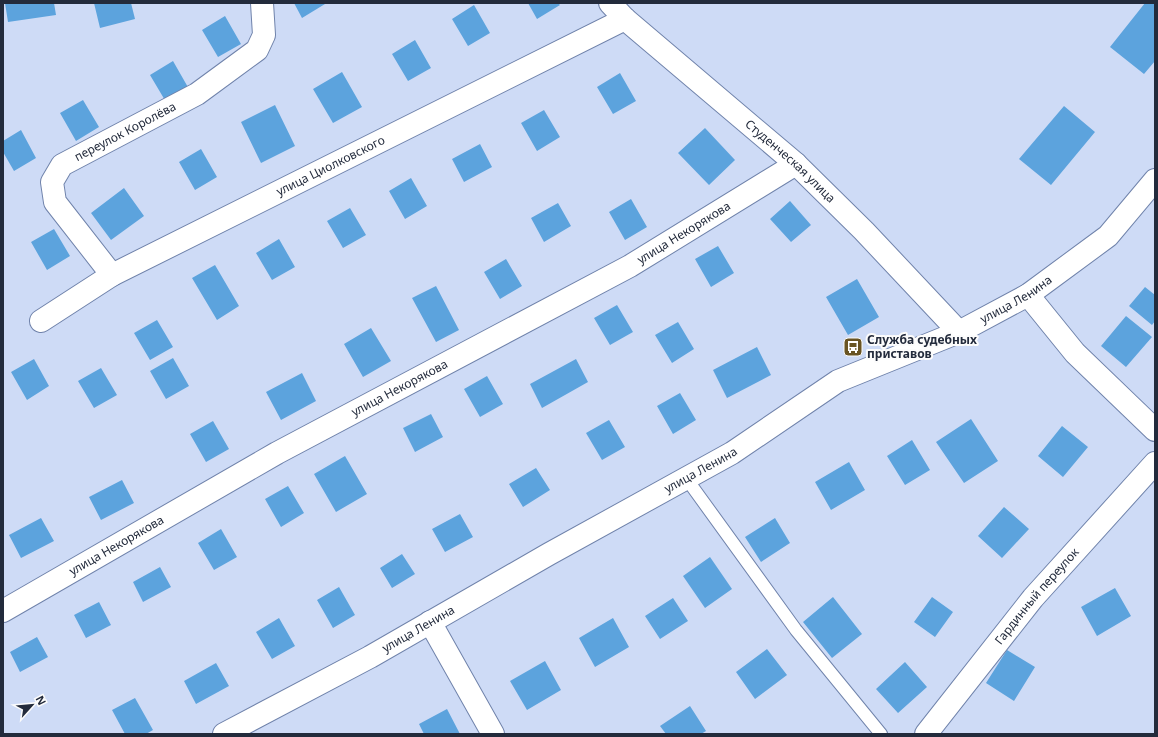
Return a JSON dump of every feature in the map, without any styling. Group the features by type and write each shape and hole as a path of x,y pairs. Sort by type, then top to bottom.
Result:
{"street":[{"name":"переулок Королёва","path":"112,276 55,202 52,182 62,165 197,94 258,50 264,35 262,3"},
{"name":"Студенческая улица","path":"610,3 625,19 796,164 864,231 959,332"},
{"name":"улица Циолковского","path":"41,321 112,276 625,19"},
{"name":"улица Некорякова","path":"3,611 277,453 630,266 796,164"},
{"name":"улица Ленина","path":"224,734 370,657 549,554 732,453 838,381 959,332 1028,295 1108,236 1155,180"},
{"path":"1028,295 1075,353 1155,430"},
{"name":"Гардинный переулок","path":"926,734 1033,598 1155,463"},
{"path":"430,622 493,734"}],"lane":[{"path":"686,478 796,630 881,734"}],"building":[{"path":"5,3 54,3 56,15 8,22"},
{"path":"94,3 131,3 135,19 100,28"},
{"path":"294,3 325,3 325,4 302,18"},
{"path":"528,3 558,3 560,5 537,19"},
{"path":"1145,3 1155,3 1155,61 1144,74 1110,47"},
{"path":"474,5 490,33 468,46 452,19"},
{"path":"225,16 241,44 218,57 202,30"},
{"path":"415,40 431,68 408,81 392,54"},
{"path":"173,61 189,89 166,102 150,75"},
{"path":"342,72 362,107 333,123 313,89"},
{"path":"620,73 636,101 613,114 597,87"},
{"path":"83,100 99,127 76,141 60,113"},
{"path":"275,105 295,146 261,163 241,122"},
{"path":"1064,106 1095,132 1051,185 1019,159"},
{"path":"544,110 560,137 537,151 521,123"},
{"path":"705,128 735,160 709,185 678,153"},
{"path":"21,130 36,158 14,171 3,152 3,141"},
{"path":"480,144 492,167 464,182 452,159"},
{"path":"201,149 217,177 195,190 179,162"},
{"path":"411,178 427,206 405,219 389,191"},
{"path":"124,188 144,216 111,240 91,213"},
{"path":"631,199 647,227 625,240 609,212"},
{"path":"790,201 811,225 791,242 770,219"},
{"path":"558,203 571,226 544,242 531,218"},
{"path":"350,208 366,235 343,248 327,221"},
{"path":"54,229 70,256 47,270 31,242"},
{"path":"279,239 295,267 272,280 256,253"},
{"path":"718,246 734,273 711,287 695,259"},
{"path":"506,259 522,286 500,299 484,272"},
{"path":"215,265 239,306 217,320 192,278"},
{"path":"857,279 879,317 848,335 826,297"},
{"path":"436,286 459,330 436,342 412,298"},
{"path":"1145,287 1155,295 1155,321 1152,325 1129,306"},
{"path":"617,305 633,332 610,345 594,318"},
{"path":"1126,316 1152,337 1126,367 1101,346"},
{"path":"157,320 173,347 150,360 134,333"},
{"path":"678,322 694,349 672,363 655,335"},
{"path":"371,328 391,361 363,377 344,344"},
{"path":"757,347 771,375 727,398 713,370"},
{"path":"173,358 189,386 166,399 150,371"},
{"path":"34,359 49,386 27,400 11,372"},
{"path":"576,359 588,382 542,408 530,384"},
{"path":"101,368 117,395 94,408 78,381"},
{"path":"302,373 316,401 281,420 266,392"},
{"path":"487,376 503,404 480,417 464,389"},
{"path":"680,393 696,420 673,434 657,406"},
{"path":"431,414 443,437 415,452 403,428"},
{"path":"971,419 998,461 964,483 936,442"},
{"path":"609,420 625,447 602,460 586,433"},
{"path":"213,421 229,449 206,462 190,434"},
{"path":"1062,426 1088,447 1063,477 1038,456"},
{"path":"912,440 930,470 905,485 887,456"},
{"path":"345,456 367,494 336,512 314,474"},
{"path":"849,462 865,490 831,510 815,482"},
{"path":"536,468 550,490 523,507 509,484"},
{"path":"122,480 134,503 101,520 89,497"},
{"path":"288,486 304,513 281,527 265,499"},
{"path":"1004,507 1029,529 1002,558 978,536"},
{"path":"460,514 473,537 445,552 432,529"},
{"path":"41,518 54,541 21,558 9,535"},
{"path":"775,518 790,543 761,562 745,537"},
{"path":"221,529 237,557 214,570 198,543"},
{"path":"402,554 415,574 392,588 380,568"},
{"path":"710,557 732,589 705,608 683,576"},
{"path":"160,567 171,587 143,602 133,582"},
{"path":"339,587 355,615 333,628 317,600"},
{"path":"1115,588 1131,616 1097,636 1081,607"},
{"path":"833,597 862,634 832,658 803,622"},
{"path":"932,597 953,612 935,637 914,622"},
{"path":"673,598 688,621 660,639 645,616"},
{"path":"99,602 111,625 86,638 74,615"},
{"path":"279,618 295,646 272,659 256,632"},
{"path":"613,618 629,647 595,667 579,638"},
{"path":"37,637 48,657 20,672 10,652"},
{"path":"767,649 787,675 755,699 736,672"},
{"path":"1007,650 1035,667 1014,701 986,683"},
{"path":"545,661 561,690 527,710 510,681"},
{"path":"905,662 927,687 898,713 876,689"},
{"path":"216,663 229,686 196,704 184,681"},
{"path":"135,698 153,730 146,734 125,734 112,710"},
{"path":"690,706 706,731 701,734 666,734 660,726"},
{"path":"447,709 460,734 424,734 419,724"}],"place":[{"name":"Служба судебных приставов","path":"853,347"}]}
